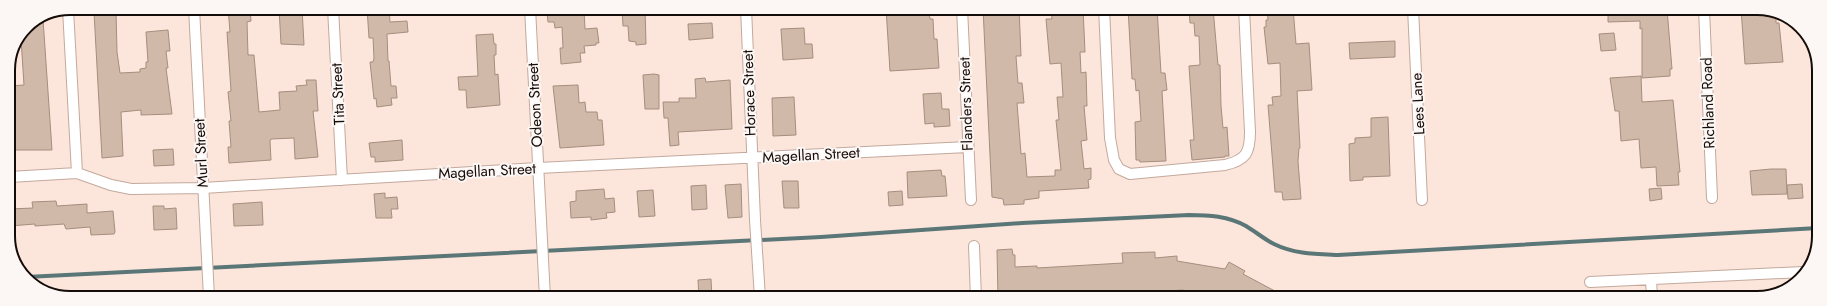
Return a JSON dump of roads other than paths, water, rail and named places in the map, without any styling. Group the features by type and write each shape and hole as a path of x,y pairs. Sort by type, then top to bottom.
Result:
{"street":[{"path":"68,15 77,173"},
{"name":"Murl Street","path":"194,15 208,291"},
{"name":"Tita Street","path":"333,15 342,180"},
{"name":"Odeon Street","path":"530,15 545,291"},
{"name":"Horace Street","path":"746,15 759,291"},
{"name":"Flanders Street","path":"962,15 971,200"},
{"path":"1104,15 1110,138 1116,165 1119,169 1130,174 1225,165 1236,162 1247,153 1250,144 1250,132 1244,15"},
{"name":"Lees Lane","path":"1413,15 1422,200"},
{"name":"Richland Road","path":"1704,15 1712,198"},
{"name":"Magellan Street","path":"15,177 77,173 111,185 132,189 203,188 538,168 968,147"},
{"path":"974,246 976,291"},
{"path":"1590,282 1798,272"},
{"path":"1651,279 1652,291"}],"waterway":[{"path":"33,277 821,237 1022,223 1189,215 1211,216 1232,220 1246,226 1274,244 1289,250 1305,253 1338,255 1812,228"}]}
